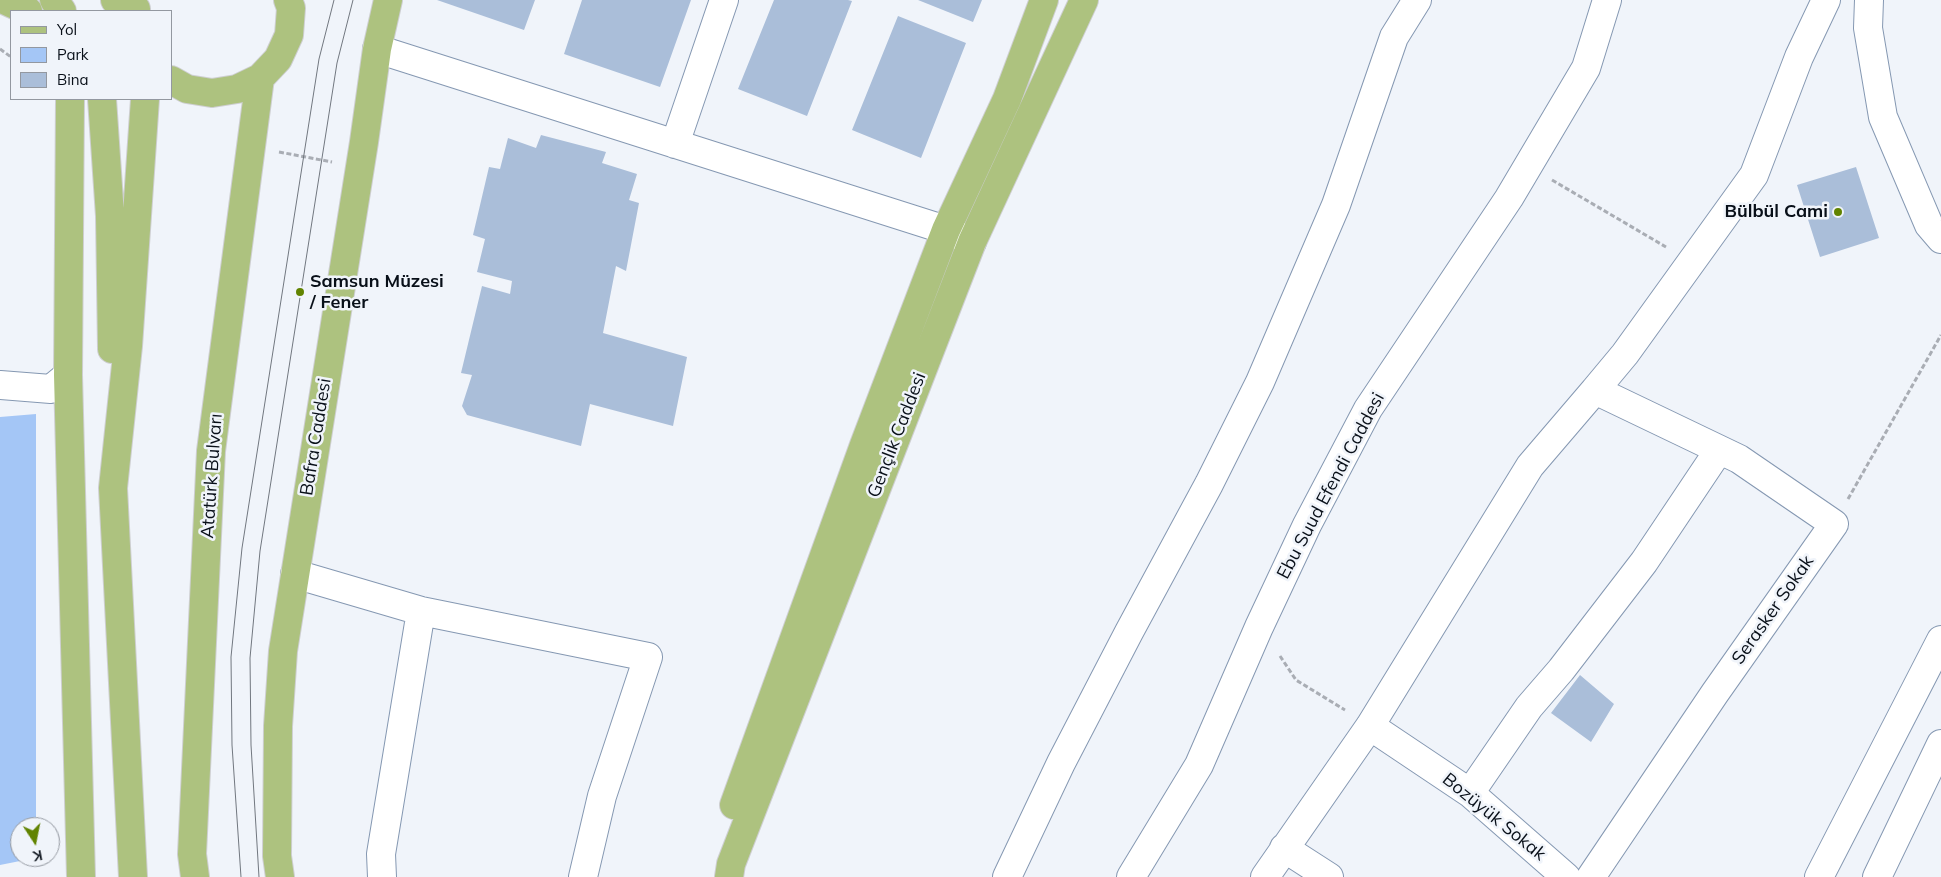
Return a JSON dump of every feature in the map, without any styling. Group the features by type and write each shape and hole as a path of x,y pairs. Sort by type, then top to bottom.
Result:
{"main road":[{"path":"4,0 26,10"},
{"path":"172,81 187,89 212,93 237,89 260,78 278,59 289,35 291,8 288,0"},
{"name":"Bafra Caddesi","path":"280,877 277,856 278,726 283,651 376,49 388,0"},
{"name":"Gençlik Caddesi","path":"711,877 712,865 864,445 946,230 1006,99 1044,0"},
{"name":"Gençlik Caddesi","path":"729,877 731,864 972,242 1084,0"},
{"name":"Atatürk Bulvarı","path":"195,877 192,854 211,451 260,78"},
{"path":"70,100 68,375 79,877"},
{"path":"102,100 110,216 114,488 132,877"},
{"path":"114,488 128,346 145,100"}],"street":[{"path":"675,144 724,0"},
{"path":"1007,877 1061,763 1209,484 1260,382 1336,205 1394,37 1417,0"},
{"name":"Ebu Suud Efendi Caddesi","path":"1131,877 1200,765 1259,627 1308,525 1368,410 1504,206 1586,68 1607,0"},
{"path":"1265,877 1370,726 1530,466 1625,354 1754,174 1795,66 1826,0"},
{"path":"1869,0 1868,28 1883,117 1929,225 1941,239"},
{"path":"376,49 946,230 972,242"},
{"path":"0,385 51,389 68,375"},
{"path":"1595,390 1739,460 1834,524"},
{"path":"1470,793 1529,706 1561,670 1644,562 1719,450"},
{"name":"Serasker Sokak","path":"1591,877 1834,524"},
{"path":"294,574 421,611 648,657 602,796 583,877"},
{"path":"382,877 382,854 421,611"},
{"path":"1819,877 1941,640"},
{"name":"Bozüyük Sokak","path":"1370,726 1470,793 1566,877"},
{"path":"1877,877 1941,744"},
{"path":"1284,848 1329,877"}],"path":[{"path":"251,148 359,167"},
{"path":"1528,166 1690,261"},
{"path":"1834,524 1941,335"},
{"path":"1259,627 1296,680 1370,726"}],"green space":[{"path":"36,414 36,817 10,817 10,863 0,865 0,417"}],"building":[{"path":"437,0 535,0 524,30"},
{"path":"582,0 691,0 660,87 564,54"},
{"path":"774,0 852,1 807,116 738,89"},
{"path":"918,0 982,0 973,22"},
{"path":"898,16 966,43 921,158 852,130"},
{"path":"541,135 606,152 602,163 637,174 629,200 639,203 626,271 616,266 603,333 687,357 673,426 590,404 581,446 467,415 462,406 472,375 461,373 482,286 510,294 512,281 477,272 485,239 473,235 489,167 500,169 508,138 536,148"},
{"name":"Bülbül Cami","path":"1856,167 1879,238 1820,257 1797,185"},
{"path":"1580,675 1614,704 1591,742 1551,713"}],"tram line":[{"path":"241,877 232,745 231,657 242,548 319,59 334,0"},
{"path":"259,877 251,745 250,658 260,551 337,63 353,0"}],"place":[{"name":"Bülbül Cami","path":"1838,212"},
{"name":"Samsun Müzesi / Fener","path":"300,292"}]}
